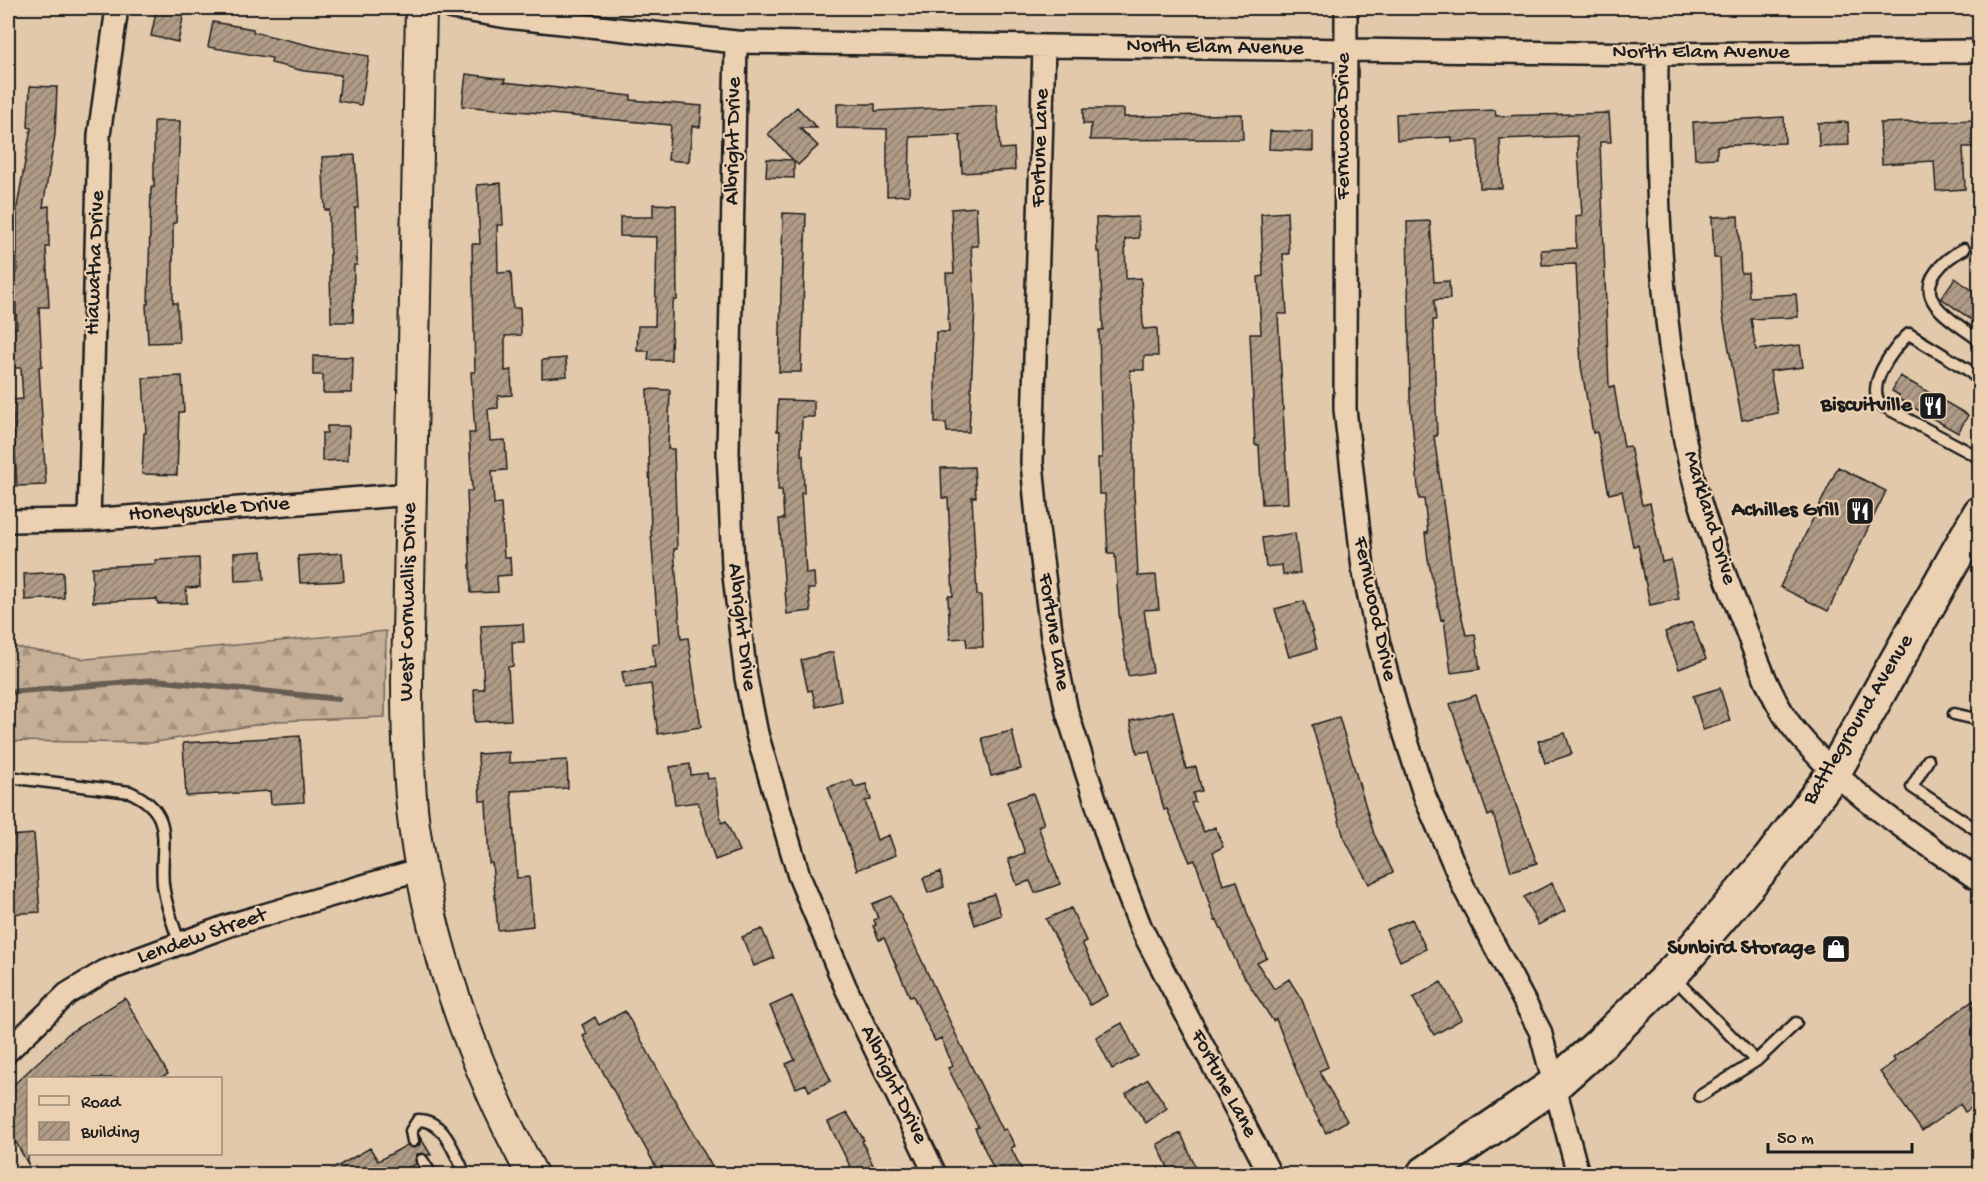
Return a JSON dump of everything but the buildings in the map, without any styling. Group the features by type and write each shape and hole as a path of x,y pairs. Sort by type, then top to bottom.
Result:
{"main road":[{"name":"Battleground Avenue","path":"1424,1174 1554,1085 1671,974 1770,859 1833,774 1980,513"}],"street":[{"name":"Hiawatha Drive","path":"89,520 99,135 117,8"},
{"name":"West Cornwallis Drive","path":"422,8 406,681 408,756 421,869 435,935 463,1026 527,1173"},
{"name":"North Elam Avenue","path":"452,8 507,17 736,42 1657,54 1980,51"},
{"name":"Fernwood Drive","path":"1346,8 1344,49 1345,409 1363,568 1393,697 1425,797 1465,890 1540,1031 1578,1174"},
{"name":"Albright Drive","path":"736,42 728,452 732,561 746,678 756,727 799,876 845,986 935,1174"},
{"name":"Fortune Lane","path":"1044,46 1032,462 1046,594 1067,712 1115,861 1141,928 1270,1174"},
{"name":"Markland Drive","path":"1657,54 1656,180 1659,255 1674,379 1696,488 1727,580 1765,680 1795,730 1833,774 1876,809 1980,881"},
{"name":"Honeysuckle Drive","path":"8,521 89,520 411,494"},
{"name":"Lendew Street","path":"8,1051 75,989 105,971 179,942 421,869"}],"lane":[{"path":"1964,249 1939,266 1931,282 1930,294 1935,304 1980,341"},
{"path":"1980,381 1968,370 1909,334 1894,346 1884,364 1876,394 1878,402 1883,406 1980,458"},
{"path":"1954,714 1980,720"},
{"path":"1928,760 1912,787 1980,832"},
{"path":"8,777 130,792 142,798 154,810 166,839 163,883 179,942"},
{"path":"1671,974 1756,1061"},
{"path":"1700,1096 1756,1061 1796,1023"},
{"path":"413,1142 411,1131 418,1120 430,1120 440,1128 465,1174"},
{"path":"422,1160 431,1174"}],"green space":[{"path":"386,631 385,717 278,721 151,743 8,741 8,646 85,659"}],"waterway":[{"path":"8,692 155,680 338,699"}],"place":[{"name":"Biscuitville","path":"1933,406"},
{"name":"Achilles Grill","path":"1860,511"},
{"name":"Sunbird Storage","path":"1836,949"}]}
